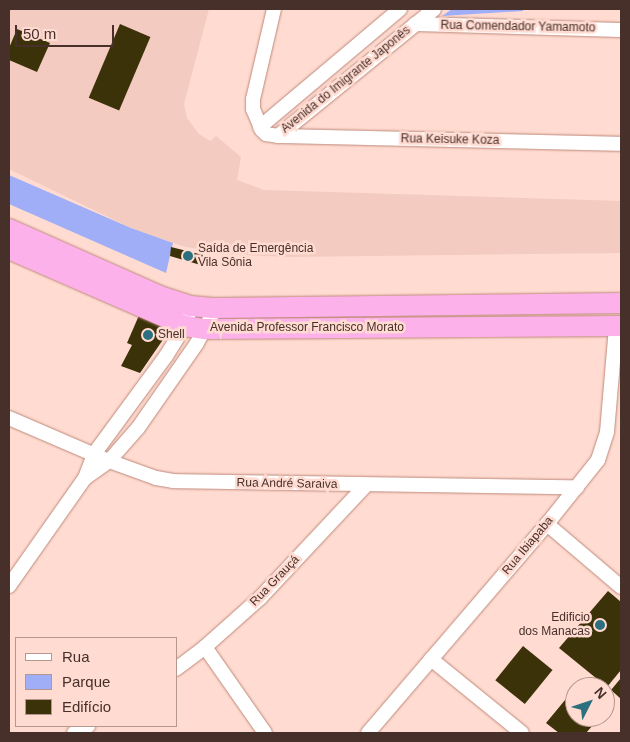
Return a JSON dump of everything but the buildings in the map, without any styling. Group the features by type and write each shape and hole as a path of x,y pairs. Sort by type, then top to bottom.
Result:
{"highway":[{"name":"Avenida Professor Francisco Morato","path":"9,229 160,296 191,306 216,308 621,303"},
{"name":"Avenida Professor Francisco Morato","path":"9,248 185,326 205,330 619,326"}],"street":[{"path":"260,127 253,109 253,99 274,9"},
{"name":"Avenida do Imigrante Japonês","path":"400,9 260,127 266,134 278,136 434,9"},
{"name":"Rua Comendador Yamamoto","path":"415,24 621,30"},
{"name":"Rua Keisuke Koza","path":"278,136 621,144"},
{"path":"9,586 85,478 94,454 166,356 185,326 191,306"},
{"path":"85,478 109,461 143,420 205,330 216,308"},
{"name":"Rua Ibiapaba","path":"368,733 547,524 598,460 607,432 619,326"},
{"name":"Rua André Saraiva","path":"9,418 109,461 156,478 366,485 577,488"},
{"name":"Rua Grauçá","path":"178,668 205,648 260,598 366,485"},
{"path":"547,524 621,587"},
{"path":"205,648 264,733"},
{"path":"432,659 522,733"},
{"path":"74,733 86,727"}],"shaded area":[{"path":"9,9 209,9 184,104 187,118 199,134 210,141 216,136 241,157 237,180 264,190 621,201 621,253 287,257 224,254 182,246 131,228 9,169"}],"green space":[{"path":"452,9 523,9 523,11 442,16"},
{"path":"9,175 131,228 173,243 166,273 9,204"}],"place":[{"name":"Saída de Emergência Vila Sônia","path":"188,256"},
{"name":"Shell","path":"148,335"},
{"name":"Edificio dos Manacas","path":"600,625"}]}
